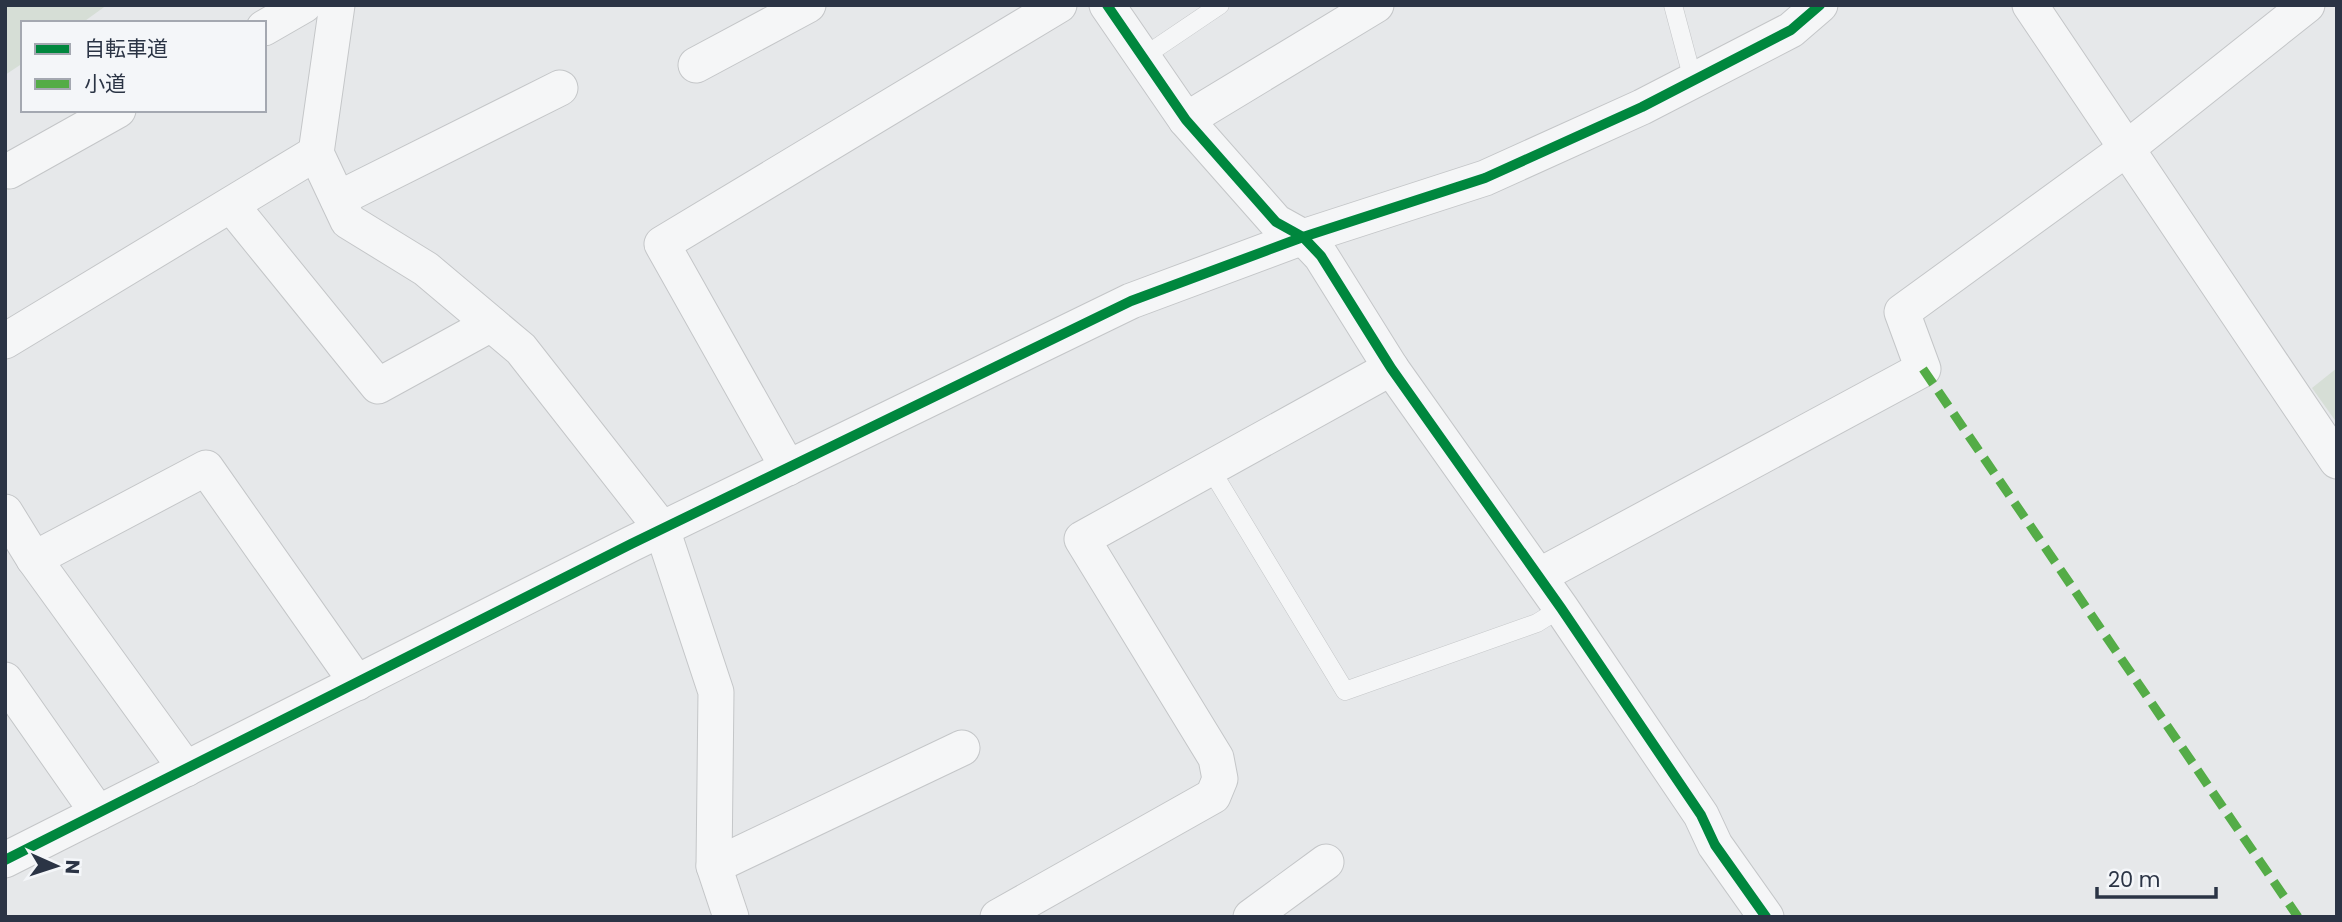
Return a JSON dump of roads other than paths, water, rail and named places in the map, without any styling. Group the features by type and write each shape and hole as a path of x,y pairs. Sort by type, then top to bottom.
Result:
{"street":[{"path":"266,27 304,5"},
{"path":"337,5 316,153 348,221 426,269 521,349 662,529 716,692 714,866 731,917"},
{"path":"696,65 808,5"},
{"path":"788,468 662,244 1059,5"},
{"path":"1107,5 1186,120 1276,222 1303,237 1321,256 1391,368 1561,608 1701,815 1715,845 1766,917"},
{"path":"1186,120 1376,5"},
{"path":"5,860 662,529 1131,301 1303,237 1485,178 1693,80 1791,30 1821,5"},
{"path":"2030,5 2337,461"},
{"path":"1539,576 1923,369 1902,312 2126,149 2307,5"},
{"path":"338,199 560,88"},
{"path":"9,171 114,112"},
{"path":"5,341 316,153"},
{"path":"231,205 378,386 491,324"},
{"path":"998,917 1213,796 1220,779 1216,758 1082,539 1391,368"},
{"path":"186,769 16,538 206,467 357,683"},
{"path":"5,680 98,813"},
{"path":"714,866 962,748"},
{"path":"1251,917 1326,862"}],"lane":[{"path":"1143,57 1220,5"},
{"path":"1672,5 1693,80"},
{"path":"1210,468 1345,691 1537,623 1561,608"}]}
